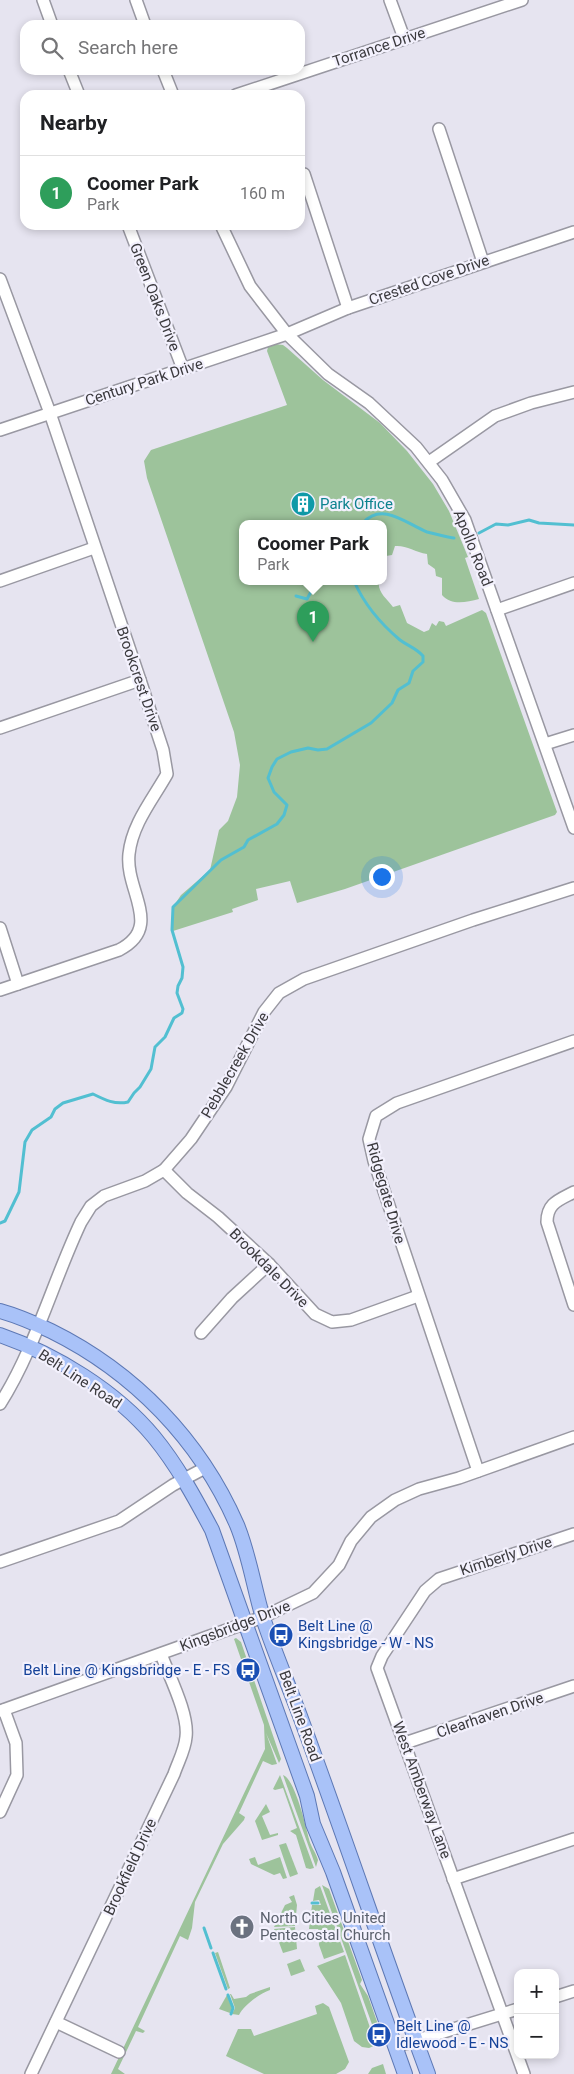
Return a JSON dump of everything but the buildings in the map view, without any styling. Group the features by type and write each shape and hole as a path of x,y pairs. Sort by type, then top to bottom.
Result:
{"main road":[{"name":"Belt Line Road","path":"0,1311 14,1314 38,1325 92,1354 133,1384 151,1399 171,1421 205,1468 237,1526 263,1617 354,1864 428,2074"},
{"name":"Belt Line Road","path":"0,1335 29,1346 54,1359 118,1402 154,1437 183,1480 212,1530 308,1796 313,1824 333,1872 405,2074"},
{"path":"333,1872 354,1864"}],"street":[{"path":"43,0 50,20"},
{"path":"136,0 143,20"},
{"path":"390,0 404,38"},
{"name":"Torrance Drive","path":"305,72 522,0"},
{"path":"71,75 77,90"},
{"path":"165,75 170,90"},
{"name":"Torrance Drive","path":"251,90 295,75"},
{"path":"439,129 483,262"},
{"path":"305,177 348,308"},
{"name":"Green Oaks Drive","path":"130,230 183,369"},
{"name":"Apollo Road","path":"223,230 250,286 287,334 328,374 368,403 429,462 465,520 574,828"},
{"name":"Crested Cove Drive","path":"287,334 348,308 574,232"},
{"name":"Brookcrest Drive","path":"0,279 50,414 140,680 163,750 167,774 134,833 129,854 130,876 142,926 138,935 131,944 119,950 0,990"},
{"name":"Century Park Drive","path":"0,430 287,334"},
{"path":"429,462 495,416 531,403 574,392"},
{"path":"0,581 94,548"},
{"path":"497,610 574,583"},
{"path":"0,728 140,680"},
{"path":"544,744 574,735"},
{"name":"Pebblecreek Drive","path":"0,1404 11,1386 29,1346 80,1222 91,1206 104,1196 145,1181 164,1170 191,1139 226,1087 264,1012 279,993 314,975 473,920 574,888"},
{"path":"0,928 18,984"},
{"name":"Ridgegate Drive","path":"478,1471 418,1296 374,1161 369,1139 376,1116 397,1103 574,1040"},
{"name":"Brookdale Drive","path":"164,1170 187,1193 218,1217 269,1264 315,1314 332,1322 351,1320 418,1296"},
{"path":"574,1192 552,1203 547,1214 547,1222 574,1305"},
{"path":"201,1333 232,1298 269,1264"},
{"name":"Kingsbridge Drive","path":"2,1711 245,1624 314,1593 339,1565 351,1541 371,1517 395,1500 419,1489 459,1478 574,1437"},
{"path":"0,1562 119,1521 205,1468"},
{"name":"Kimberly Drive","path":"439,1579 574,1534"},
{"name":"West Amberway Lane","path":"439,1579 425,1591 382,1656 377,1668 524,2074"},
{"name":"Brookfield Drive","path":"31,2074 174,1774 184,1748 187,1729 183,1712 161,1654"},
{"name":"Clearhaven Drive","path":"405,1743 574,1686"},
{"path":"0,1812 17,1775 16,1743 2,1711"},
{"path":"454,1878 574,1838"},
{"path":"559,1996 574,1990"},
{"path":"395,2047 514,2010"},
{"path":"56,2022 119,2052"}],"green space":[{"path":"275,344 283,345 323,380 380,423 407,451 433,484 449,511 468,557 465,558 479,599 455,602 442,595 442,578 436,576 435,569 428,564 427,554 395,546 392,555 387,556 387,520 239,520 239,585 379,585 383,595 393,607 400,605 407,623 424,632 429,630 432,623 436,626 439,621 444,622 446,626 482,610 486,613 557,812 555,815 345,889 297,903 290,881 256,889 258,900 232,909 233,912 173,931 173,907 181,895 210,870 219,830 228,821 237,797 240,765 234,732 147,478 144,461 151,450 287,405 267,351 268,347"},
{"path":"236,1638 241,1642 281,1759 279,1763 266,1733 277,1764 272,1765 263,1761 239,1813 245,1817 244,1820 223,1844 195,1902 192,1928 188,1940 180,1936 138,2027 145,2031 143,2033 136,2031 118,2069 125,2074 111,2074 265,1749 264,1725 234,1639"},
{"path":"280,1775 314,1868 306,1868 296,1835 290,1831 297,1828 283,1788 273,1789"},
{"path":"283,1775 292,1785 296,1794 310,1841 318,1860 316,1867"},
{"path":"266,1804 270,1812 262,1816 270,1835 278,1833 278,1835 262,1840 255,1821"},
{"path":"286,1843 298,1874 290,1877 279,1845"},
{"path":"255,1857 258,1865 280,1857 287,1878 283,1879 280,1873 274,1875 251,1864 249,1859"},
{"path":"322,1885 329,1889 362,1980 360,1984 368,1996 381,2033 379,2044"},
{"path":"320,1886 344,1952 324,1959 319,1945 318,1929 309,1929 312,1905 321,1905 319,1900 313,1901 315,1889"},
{"path":"294,1895 297,1905 295,1926 274,1927 285,1905 292,1902 289,1897"},
{"path":"295,1927 297,1949 283,1953 274,1929"},
{"path":"218,1952 230,1988 228,1989 215,1953"},
{"path":"345,1955 376,2045 369,2048 362,2047 354,2041 341,2003 317,1966"},
{"path":"300,1959 305,1971 291,1976 287,1964"},
{"path":"270,1987 270,1990 252,2000 239,2015 232,2014 235,2008 230,1994 234,1999 246,1997"},
{"path":"227,1995 232,2008 230,2013 219,2009"},
{"path":"323,2003 329,2007 349,2062 345,2069 336,2074 264,2074 226,2056 238,2029 251,2029 254,2036 317,2014 315,2006"},
{"path":"383,2064 386,2074 368,2074 372,2068"}],"waterway":[{"path":"366,520 378,514 386,514 395,516 427,532 454,538"},
{"path":"479,533 496,524 508,525 529,520 539,523 574,525"},
{"path":"296,596 307,599 312,590 310,585"},
{"path":"0,1223 5,1221 19,1192 25,1142 32,1130 51,1117 55,1109 63,1103 93,1094 114,1102 128,1102 151,1069 155,1047 165,1037 174,1018 182,1013 183,1009 177,993 183,967 172,930 173,907 221,860 244,847 248,840 277,824 284,815 287,805 274,792 268,778 277,759 291,752 308,748 327,749 371,723 392,703 398,690 409,683 413,671 423,662 423,656 420,653 400,640 386,627 368,606 356,585"},
{"path":"312,1903 318,1903"},
{"path":"204,1928 211,1948"},
{"path":"213,1953 226,1989"},
{"path":"228,1995 233,2008 231,2014"}],"place":[{"name":"Park Office","path":"303,504"},
{"name":"Coomer Park","path":"313,642"},
{"name":"Belt Line @ Kingsbridge - W - NS","path":"281,1635"},
{"name":"Belt Line @ Kingsbridge - E - FS","path":"248,1670"},
{"name":"North Cities United Pentecostal Church","path":"242,1927"},
{"name":"Belt Line @ Idlewood - E - NS","path":"379,2035"}]}
